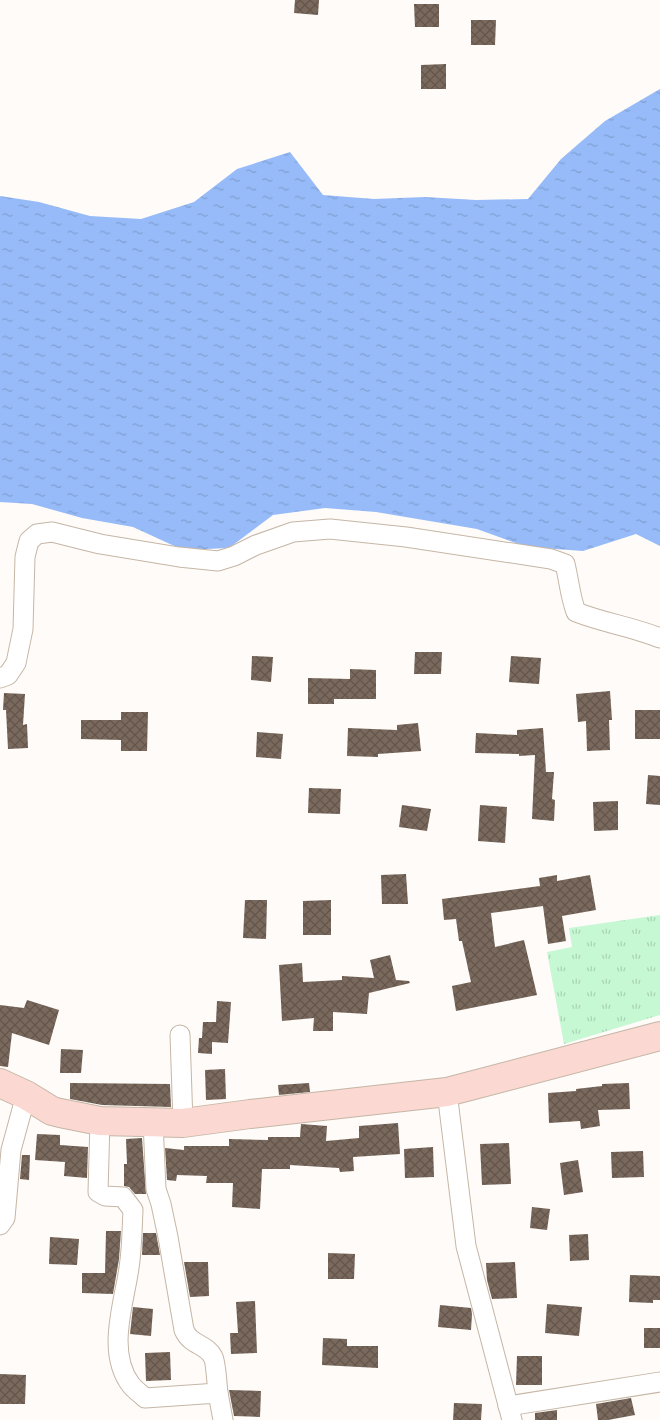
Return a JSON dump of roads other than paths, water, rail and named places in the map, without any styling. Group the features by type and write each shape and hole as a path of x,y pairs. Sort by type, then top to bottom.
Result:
{"main road":[{"path":"0,1083 26,1095 52,1111 100,1121 183,1123 447,1092 660,1036"}],"street":[{"path":"0,678 8,675 16,663 23,629 23,582 25,557 29,541 37,534 52,532 100,544 179,557 218,561 293,532 330,529 406,537 551,559 565,564 571,598 576,612 598,620 646,632 660,638"},
{"path":"180,1035 183,1123"},
{"path":"447,1092 466,1246 510,1413 660,1382"},
{"path":"0,1226 5,1218 11,1150 26,1095"},
{"path":"100,1121 98,1192 105,1196 122,1197 133,1210 129,1268 121,1305 118,1331 122,1365 131,1384 145,1398 218,1393"},
{"path":"153,1122 156,1189 168,1237 184,1330 188,1339 202,1346 213,1357 223,1420"}],"water":[{"path":"660,89 660,546 636,534 583,551 527,547 477,529 376,512 325,508 273,515 229,548 183,550 133,527 82,518 32,504 0,502 0,196 39,202 90,216 141,219 194,202 237,169 290,152 323,195 374,199 425,197 476,200 528,199 561,159 605,121"}]}
